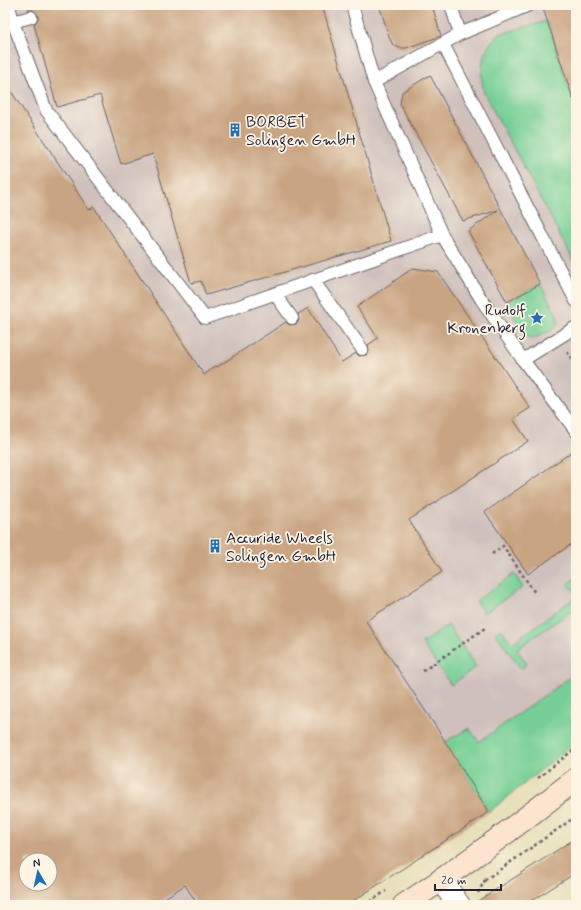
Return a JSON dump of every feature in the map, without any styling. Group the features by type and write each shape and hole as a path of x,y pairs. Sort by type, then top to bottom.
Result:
{"main road":[{"path":"404,905 535,812 576,779"}],"street":[{"path":"441,880 459,905"}],"lane":[{"path":"9,5 9,23 46,110 205,318 442,235"},
{"path":"352,5 374,82 442,235 481,299 523,360 576,431"},
{"path":"451,5 460,34"},
{"path":"374,82 460,34 529,5"},
{"path":"9,23 32,17"},
{"path":"443,44 576,301"},
{"path":"313,280 362,349"},
{"path":"275,294 292,318"},
{"path":"523,360 576,327"}],"path":[{"path":"492,554 503,546 535,593"},
{"path":"423,671 485,628"},
{"path":"485,880 576,816"}],"shaded area":[{"path":"5,5 576,5 576,742 489,812 347,905 5,905"}],"green space":[{"path":"547,21 576,109 576,265 485,95 482,79 485,53 494,39 500,34"},
{"path":"540,284 557,315 558,324 554,329 533,339 523,334 507,302"},
{"path":"514,574 523,587 484,613 476,601"},
{"path":"576,578 576,594 568,583"},
{"path":"576,597 576,608 517,649 527,664 521,669 495,633 501,629 512,643"},
{"path":"448,625 476,667 451,685 422,643"},
{"path":"576,673 576,742 489,812 445,742 469,728 479,742"}],"building":[{"name":"BORBET Solingen GmbH","path":"28,5 322,5 391,241 206,295 201,281 191,283 153,154 121,164 100,95 57,107 34,24 38,19 38,15 33,10 29,10"},
{"path":"379,5 432,5 441,36 406,48 400,48 393,45"},
{"path":"542,5 576,5 576,99 573,99"},
{"path":"430,75 540,284 507,302 468,231 498,210 463,221 400,104 402,92"},
{"name":"Accuride Wheels Solingen GmbH","path":"5,82 89,210 94,207 204,375 286,322 289,325 296,324 299,321 298,314 308,308 342,362 356,353 359,356 366,355 369,352 368,345 378,338 357,307 413,268 438,272 530,408 513,419 528,441 409,520 442,572 366,621 438,730 489,812 347,905 198,905 185,885 154,905 5,905"},
{"path":"576,449 576,541 528,574 485,512"},
{"path":"576,838 576,872 569,877 525,905 472,905"}],"place":[{"name":"BORBET Solingen GmbH","path":"235,130"},
{"name":"Rudolf Kronenberg","path":"537,318"},
{"name":"Accuride Wheels Solingen GmbH","path":"215,546"}]}
